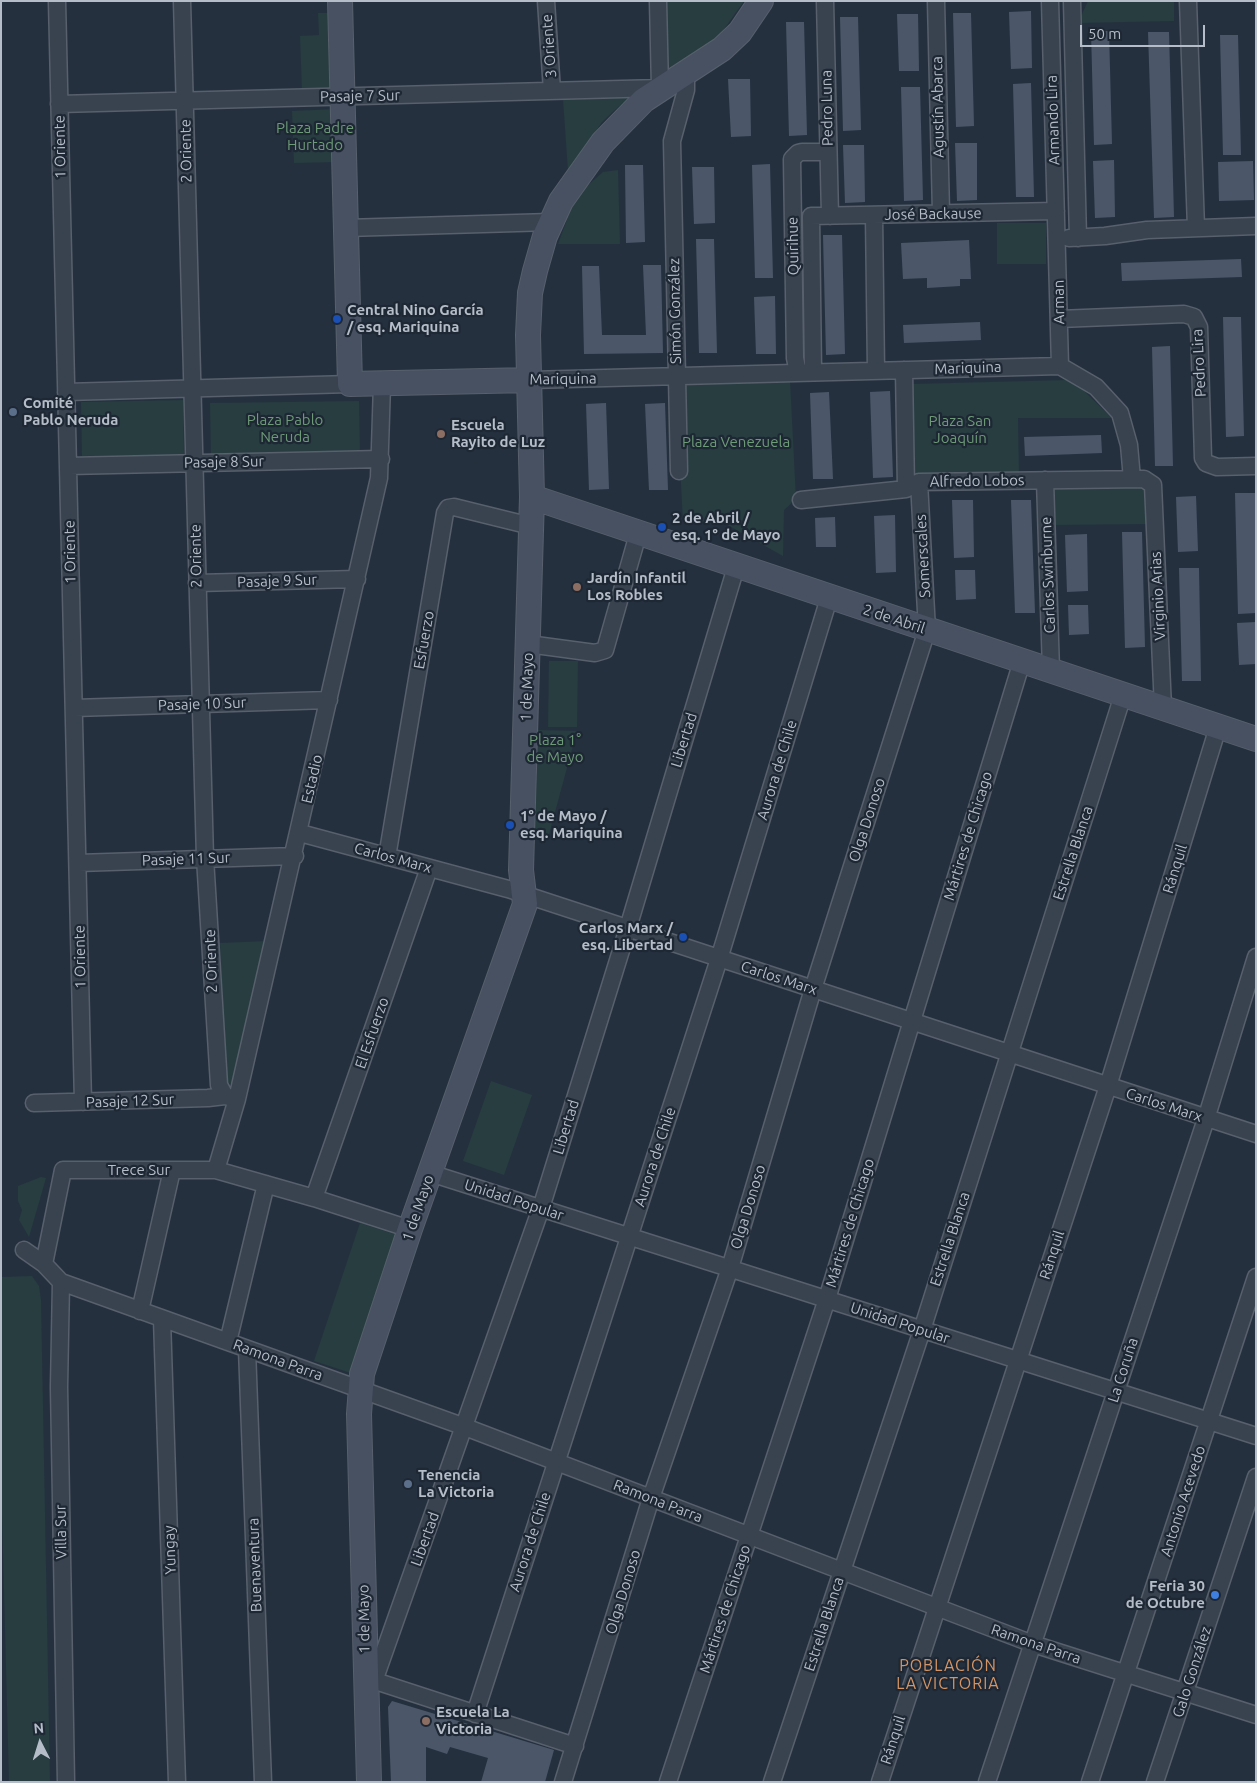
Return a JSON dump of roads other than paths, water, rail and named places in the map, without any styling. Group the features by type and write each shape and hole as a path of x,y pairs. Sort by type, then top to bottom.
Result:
{"street":[{"name":"1 Oriente","path":"57,1 83,1102"},
{"name":"2 Oriente","path":"182,1 204,858 218,1085 231,1098"},
{"path":"340,1 350,384"},
{"name":"3 Oriente","path":"546,1 552,91"},
{"path":"658,1 660,88"},
{"name":"1 de Mayo","path":"368,1782 370,1680 360,1390 365,1361 410,1229 523,914 524,894 520,870 532,497 528,335 530,293 539,254 561,201 603,142 631,112 660,88 686,74 731,41 761,1"},
{"name":"Pedro Luna","path":"825,1 830,216"},
{"name":"Agustín Abarca","path":"936,1 940,213"},
{"name":"Armando Lira","path":"1050,1 1057,238"},
{"name":"Armando Lira","path":"1072,1 1078,238"},
{"path":"1188,1 1196,228"},
{"name":"Simón González","path":"679,471 672,151 673,132 686,90 686,74"},
{"name":"Pasaje 7 Sur","path":"59,104 660,88"},
{"name":"Quirihue","path":"805,373 796,358 792,160 798,153 828,152"},
{"name":"José Backause","path":"805,373 811,216 1056,211"},
{"path":"874,215 876,371"},
{"path":"346,228 551,222"},
{"path":"1057,238 1105,236 1147,230 1256,226"},
{"name":"Arman","path":"1057,238 1060,366"},
{"name":"Pedro Lira","path":"1059,319 1184,314 1194,318 1199,327 1203,458 1206,463 1216,467 1256,466"},
{"path":"1060,366 1096,387 1120,413 1129,445 1132,478"},
{"name":"Mariquina","path":"66,392 1060,366"},
{"name":"Somerscales","path":"904,370 913,486 928,630"},
{"name":"Estadio","path":"216,1170 231,1098 300,833 379,478 382,384"},
{"name":"Pasaje 8 Sur","path":"68,466 381,459"},
{"name":"Alfredo Lobos","path":"801,500 913,486 1045,480 1132,478 1144,479 1153,484"},
{"name":"Carlos Swinburne","path":"1045,480 1051,671"},
{"name":"Virginio Arias","path":"1153,484 1163,708"},
{"name":"2 de Abril","path":"532,497 829,598 1256,739"},
{"name":"Esfuerzo","path":"387,857 445,513 448,508 454,507 531,526"},
{"name":"1 de Mayo","path":"528,644 595,653 605,650 638,534"},
{"name":"Libertad","path":"370,1680 465,1427 541,1208 628,928 736,566"},
{"name":"Pasaje 9 Sur","path":"197,583 356,579"},
{"name":"Aurora de Chile","path":"475,1714 720,959 829,598"},
{"name":"Olga Donoso","path":"563,1782 652,1498 730,1268 813,989 928,630"},
{"name":"Mártires de Chicago","path":"668,1782 827,1300 1022,661"},
{"name":"Estrella Blanca","path":"772,1782 922,1330 1123,695"},
{"name":"Pasaje 10 Sur","path":"74,708 329,700"},
{"name":"Ránquil","path":"880,1782 1108,1086 1218,727"},
{"name":"Carlos Marx","path":"300,833 524,894 1256,1134"},
{"name":"Pasaje 11 Sur","path":"78,863 294,856"},
{"name":"El Esfuerzo","path":"314,1198 429,868"},
{"name":"La Coruña","path":"987,1782 1206,1119 1256,957"},
{"name":"Pasaje 12 Sur","path":"34,1103 231,1098"},
{"name":"Trece Sur","path":"44,1264 63,1170 216,1170"},
{"path":"140,1310 172,1170"},
{"path":"216,1170 314,1198 410,1229"},
{"name":"Unidad Popular","path":"430,1173 1256,1436"},
{"path":"228,1342 266,1184"},
{"path":"24,1250 44,1264 61,1282"},
{"name":"Antonio Acevedo","path":"1090,1782 1256,1277"},
{"name":"Ramona Parra","path":"61,1282 557,1461 1033,1644 1256,1715"},
{"name":"Villa Sur","path":"61,1282 59,1396 66,1782"},
{"name":"Yungay","path":"162,1319 177,1782"},
{"name":"Buenaventura","path":"247,1349 263,1782"},
{"name":"Galo González","path":"1156,1782 1256,1477"},
{"path":"370,1680 575,1746"}],"place":[{"name":"Central Nino García / esq. Mariquina","path":"337,319"},
{"name":"Comité Pablo Neruda","path":"13,412"},
{"name":"Escuela Rayito de Luz","path":"441,434"},
{"name":"2 de Abril / esq. 1° de Mayo","path":"662,527"},
{"name":"Jardín Infantil Los Robles","path":"577,587"},
{"name":"1° de Mayo / esq. Mariquina","path":"510,825"},
{"name":"Carlos Marx / esq. Libertad","path":"683,937"},
{"name":"Tenencia La Victoria","path":"408,1484"},
{"name":"Feria 30 de Octubre","path":"1215,1595"},
{"name":"Escuela La Victoria","path":"426,1721"}],"district":[{"name":"POBLACIÓN LA VICTORIA","path":"948,1675"}],"park label":[{"name":"Plaza Padre Hurtado","path":"315,136"},
{"name":"Plaza Pablo Neruda","path":"285,428"},
{"name":"Plaza San Joaquín","path":"960,430"},
{"name":"Plaza Venezuela","path":"736,442"},
{"name":"Plaza 1° de Mayo","path":"555,748"}]}
